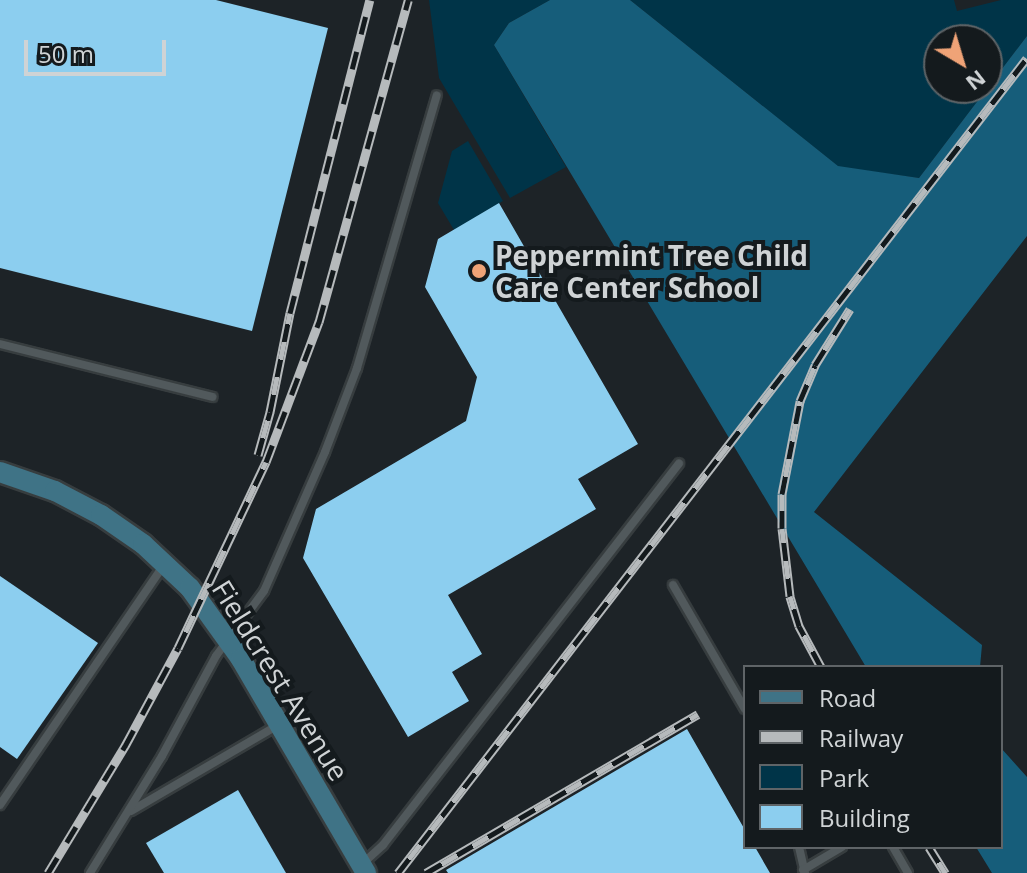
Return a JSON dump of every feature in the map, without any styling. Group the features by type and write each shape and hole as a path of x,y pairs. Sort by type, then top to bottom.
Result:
{"street":[{"name":"Fieldcrest Avenue","path":"0,472 87,506 165,562 201,601 280,724 363,869"}],"lane":[{"path":"90,873 228,639 260,599 336,424 370,328 437,95"},
{"path":"0,344 212,397"},
{"path":"363,869 679,463"},
{"path":"0,805 165,562"},
{"path":"673,585 743,706"},
{"path":"127,813 280,724"},
{"path":"799,849 804,871 839,849"},
{"path":"894,849 908,873"}],"green space":[{"path":"429,0 550,0 509,23 494,45 566,167 510,198 439,78"},
{"path":"630,0 954,0 957,11 1001,0 1027,0 1027,36 1003,68 1003,24 923,24 923,104 975,104 919,178 839,167"},
{"path":"468,141 503,201 454,230 438,203 452,151"}],"shaded area":[{"path":"550,0 630,0 838,166 919,178 975,104 1003,104 1003,68 1027,36 1027,236 814,512 982,645 980,665 865,665 494,45 509,23"},
{"path":"1003,750 1027,777 1027,873 992,873 977,849 1003,849"}],"building":[{"path":"0,0 216,0 328,28 252,331 0,268"},
{"path":"499,203 638,444 578,479 596,509 448,595 482,654 452,672 469,701 408,737 303,558 316,509 466,421 477,377 425,287 438,239"},
{"path":"0,576 98,643 17,759 0,747"},
{"path":"687,729 743,827 743,849 756,849 770,873 448,873 446,870"},
{"path":"238,790 286,873 164,873 146,843"}],"railway":[{"path":"258,455 290,313 370,0"},
{"path":"48,873 125,746 178,648 266,462 319,322 408,0"},
{"path":"398,873 1027,58"},
{"path":"820,665 799,626 790,596 782,528 782,494 800,401 815,365 850,309"},
{"path":"426,873 698,714"},
{"path":"930,849 945,873"}],"place":[{"name":"Peppermint Tree Child Care Center School","path":"479,271"}]}
